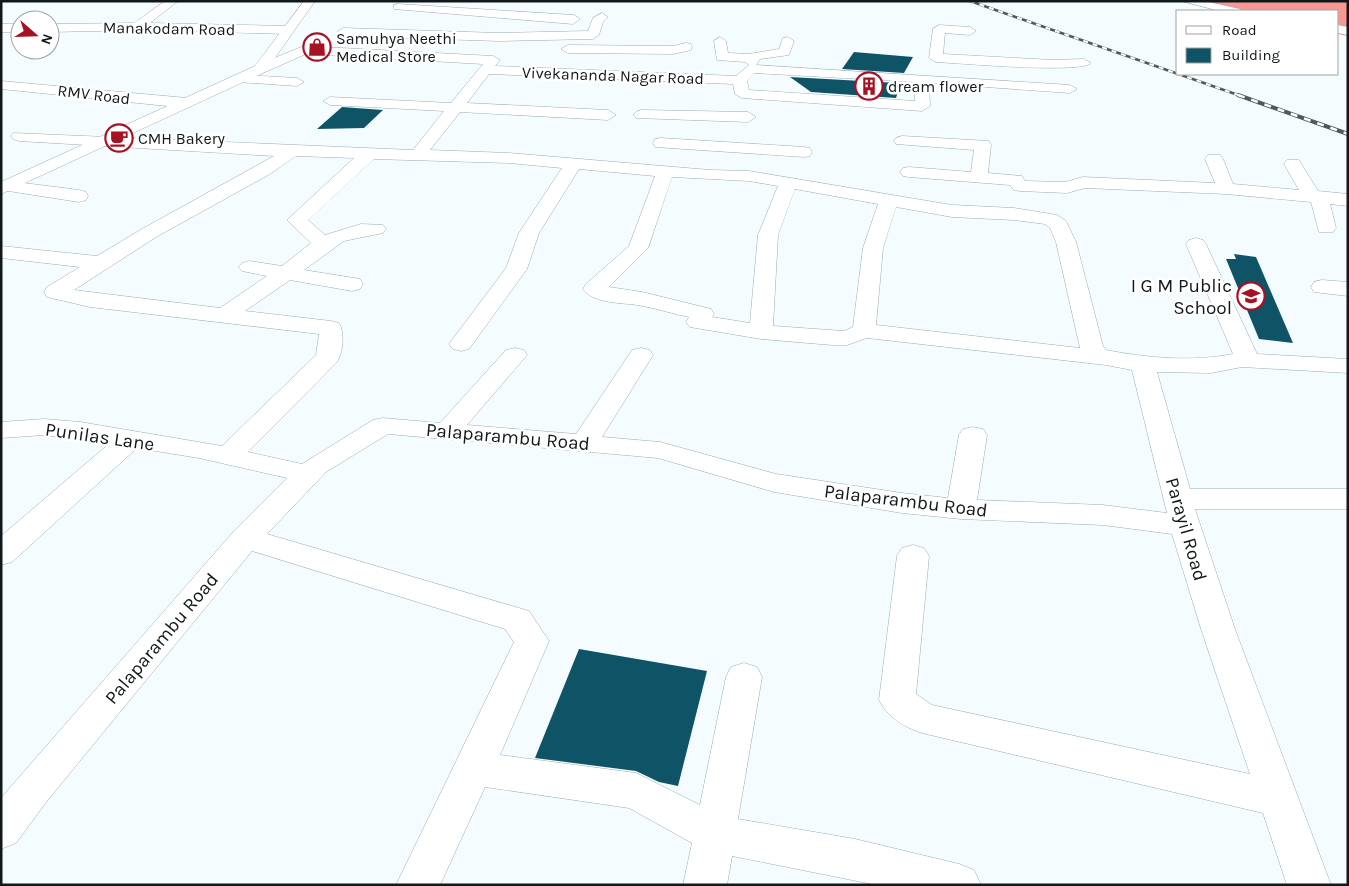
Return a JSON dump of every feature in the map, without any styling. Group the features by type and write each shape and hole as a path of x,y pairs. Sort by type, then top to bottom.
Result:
{"street":[{"path":"136,27 173,1"},
{"path":"260,69 310,1"},
{"path":"410,1 393,9 574,18 570,24 573,35"},
{"path":"1186,1 1231,10"},
{"path":"566,18 580,9"},
{"path":"343,32 499,37 593,35 597,22 602,16"},
{"path":"4,187 370,20"},
{"name":"Manakodam Road","path":"60,28 136,27 287,30"},
{"path":"788,41 784,52 752,63 740,80 742,94 922,106 926,78 936,58 939,30 970,31"},
{"path":"720,40 722,57 752,63 1070,89"},
{"path":"417,156 500,52 510,49 673,50 686,47"},
{"name":"Vivekananda Nagar Road","path":"306,50 451,58 489,65 740,80"},
{"path":"435,73 451,58"},
{"path":"936,58 1053,64 1084,62"},
{"path":"1,85 29,72"},
{"path":"240,79 297,82"},
{"name":"RMV Road","path":"1,85 69,90 187,103"},
{"path":"330,100 608,115"},
{"path":"641,115 748,117"},
{"path":"673,116 661,143 658,170 638,248 594,289 606,294 642,299 704,314 698,322 761,332 847,338 864,330 1108,358"},
{"path":"19,136 291,152 574,163 710,175 749,176 952,210 1014,214 1050,219 1059,225 1066,242 1091,346 1097,356 1143,365 1181,364 1212,366 1248,360 1348,366"},
{"path":"902,141 983,145 979,178"},
{"path":"661,143 804,152"},
{"path":"228,456 328,357 331,328 90,300 55,292 149,233 264,170 291,152"},
{"path":"324,244 297,220 369,154"},
{"path":"1214,159 1226,189"},
{"path":"461,344 516,269 529,233 574,163"},
{"path":"1293,164 1304,185 1316,196 1326,228"},
{"path":"909,172 1016,180 1020,186"},
{"path":"1020,186 1067,188 1083,182 1170,188 1226,189 1348,200"},
{"path":"761,332 768,235 788,183"},
{"path":"1014,214 1015,196 1020,186"},
{"path":"4,187 79,196"},
{"path":"864,330 873,248 889,200"},
{"path":"225,316 336,235 354,229 376,229"},
{"path":"1196,244 1248,360"},
{"path":"1,252 101,263"},
{"path":"249,266 352,284"},
{"path":"1322,287 1348,289"},
{"path":"447,431 515,355"},
{"path":"585,443 604,410 641,355"},
{"name":"Parayil Road","path":"1143,365 1181,513 1219,632 1280,799 1309,885"},
{"name":"Palaparambu Road","path":"1,830 33,789 245,538 316,466 383,426 660,450 774,483 902,503 961,509 1103,515 1181,513 1348,498"},
{"name":"Punilas Lane","path":"1,430 44,427 80,430 199,450 308,474"},
{"path":"961,509 973,435"},
{"path":"1,554 131,439"},
{"path":"245,538 517,620 532,641 418,885"},
{"path":"913,556 897,700 922,718 1280,799"},
{"path":"705,885 744,677"},
{"path":"474,768 636,791 715,834 855,860 958,885"}],"shaded area":[{"path":"1179,1 1348,1 1348,36 1339,34 1339,10 1221,10"}],"building":[{"path":"854,52 913,57 904,73 842,69"},
{"path":"790,77 898,83 898,92 896,98 811,92"},
{"path":"342,107 383,110 364,128 317,129"},
{"path":"1234,254 1256,257 1293,343 1259,339 1226,259 1236,259"},
{"path":"579,649 707,671 678,786 659,782 636,771 535,758"}],"railway":[{"path":"970,1 1176,73"},
{"path":"1181,75 1241,96"},
{"path":"1238,95 1348,134"}],"place":[{"name":"Samuhya Neethi Medical Store","path":"317,47"},
{"name":"dream flower","path":"869,86"},
{"name":"CMH Bakery","path":"119,138"},
{"name":"I G M Public School","path":"1251,296"}]}
